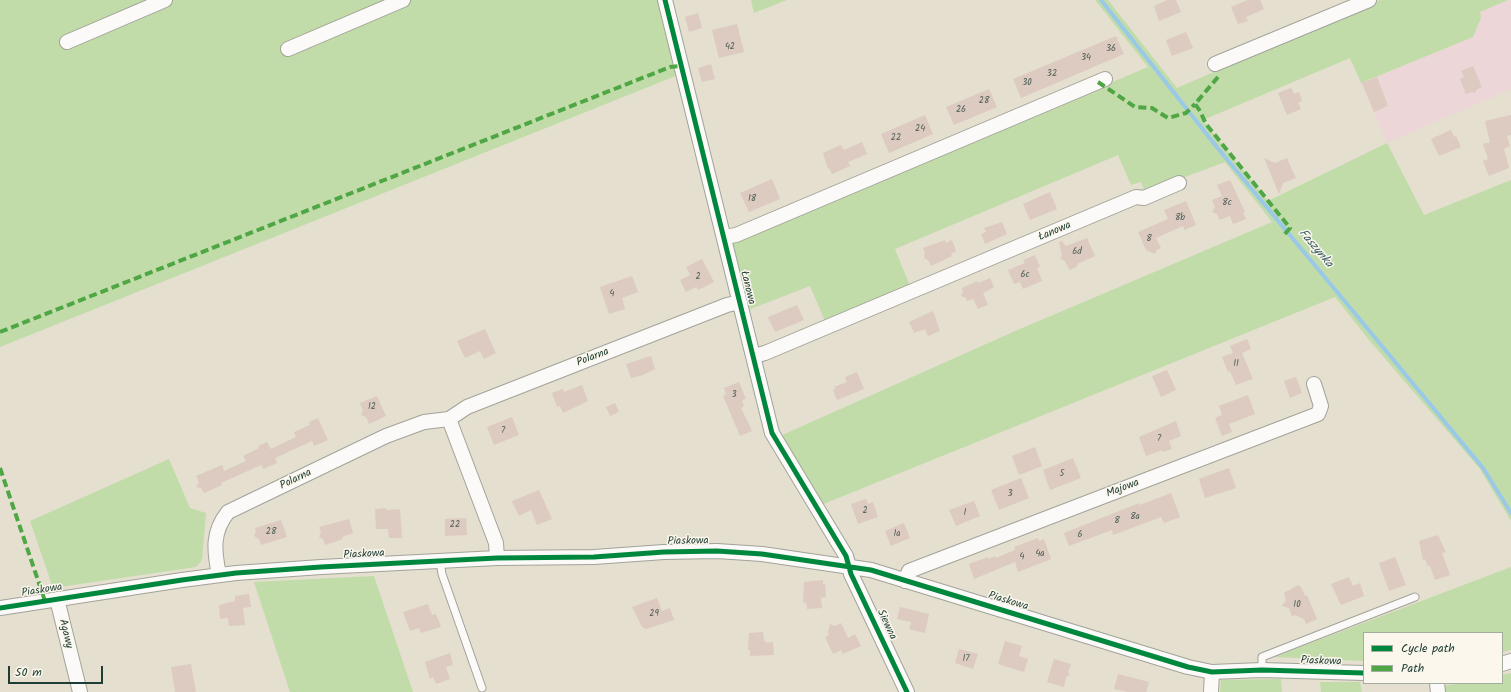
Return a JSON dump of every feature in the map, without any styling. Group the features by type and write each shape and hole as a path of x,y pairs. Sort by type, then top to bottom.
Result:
{"street":[{"path":"67,42 165,0"},
{"path":"288,49 403,0"},
{"name":"Łanowa","path":"665,0 725,237 772,433 846,556 848,565"},
{"path":"1215,64 1347,4 1369,0"},
{"path":"725,237 736,235 1105,79"},
{"name":"Łanowa","path":"754,356 765,353 1136,197 1144,198 1178,183"},
{"name":"Polarna","path":"218,575 215,540 219,523 228,512 386,436 424,422 448,419 467,407 727,305 740,302"},
{"name":"Majowa","path":"904,581 909,571 1318,414 1321,406 1314,384"},
{"path":"448,419 496,543 497,558"},
{"name":"Piaskowa","path":"0,608 218,575 321,567 497,558 594,557 664,552 717,551 762,554 848,565 1181,665 1212,672 1262,670 1363,673"},
{"name":"Siewna","path":"848,565 907,692"},
{"name":"Agawy","path":"57,599 80,692"},
{"path":"1211,692 1212,672"}],"lane":[{"path":"440,561 442,574 482,688"},
{"path":"1262,670 1262,657 1415,597"}],"shaded area":[{"path":"1511,0 1511,89 1387,143 1361,83 1473,37 1479,12"}],"green space":[{"path":"0,0 658,0 678,75 0,347"},
{"path":"751,0 787,0 754,13"},
{"path":"1095,0 1108,0 1177,88 1380,0 1508,0 1480,12 1481,18 1473,37 1361,83 1350,58 1203,120 1268,201 1387,143 1424,215 1511,180 1511,521 1480,469 1369,340 1335,297 821,505 780,436 1013,332 1272,222 1225,162 1145,192 1141,182 1131,185 1118,155 895,249 910,286 825,321 810,286 748,310 733,243 1148,67"},
{"path":"169,459 190,508 206,513 202,560 196,567 53,588 30,521"},
{"path":"1511,567 1511,650 1503,652 1503,632 1363,632 1363,661 1274,657"},
{"path":"374,576 413,692 290,692 254,582"},
{"path":"1511,673 1511,692 1444,692 1443,686 1456,684 1503,684 1503,675"},
{"path":"1281,679 1282,692 1220,692 1221,680"},
{"path":"1320,682 1360,682 1362,692 1321,692"}],"building":[{"path":"1167,0 1176,0 1181,12 1159,21 1154,6"},
{"path":"1248,0 1260,0 1264,9 1246,17 1248,21 1238,24 1231,7"},
{"path":"698,13 702,28 689,32 685,17"},
{"path":"737,24 744,52 719,58 712,30"},
{"path":"1186,32 1193,48 1172,56 1166,40"},
{"path":"1116,36 1124,54 1021,98 1013,79"},
{"path":"711,64 715,79 702,82 698,68"},
{"path":"1473,66 1482,87 1476,90 1475,93 1472,92 1466,94 1460,79 1464,77 1461,71"},
{"path":"1377,77 1388,106 1374,112 1362,83"},
{"path":"1291,88 1294,94 1299,92 1302,101 1298,103 1301,109 1287,115 1278,93"},
{"path":"989,89 997,107 954,125 946,107"},
{"path":"925,115 933,134 889,153 881,134"},
{"path":"1511,115 1511,135 1507,136 1510,146 1504,149 1509,168 1489,176 1483,161 1488,159 1483,144 1490,142 1485,121"},
{"path":"1451,130 1454,137 1456,136 1461,147 1439,156 1431,139"},
{"path":"862,142 867,154 848,162 850,166 832,174 829,168 828,169 823,153 841,145 844,150"},
{"path":"1264,158 1275,163 1287,158 1296,178 1283,183 1279,194"},
{"path":"772,179 780,199 749,212 740,193"},
{"path":"1230,180 1245,212 1243,213 1246,219 1233,224 1230,216 1220,220 1217,214 1212,212 1215,207 1212,200 1222,196 1217,185"},
{"path":"1050,192 1057,209 1030,220 1023,204"},
{"path":"1186,201 1196,225 1184,230 1183,226 1156,238 1161,248 1157,250 1155,254 1146,250 1138,232 1168,219 1164,210"},
{"path":"1002,222 1007,234 985,244 981,234 986,232 984,228"},
{"path":"1087,238 1095,256 1077,264 1078,266 1070,270 1064,260 1060,259 1062,255 1059,242 1062,241 1066,246"},
{"path":"945,240 946,243 952,240 956,251 951,254 952,256 931,266 928,260 924,258 925,253 923,248"},
{"path":"1035,255 1040,267 1037,268 1042,281 1023,289 1020,282 1014,284 1008,270 1025,263 1023,260"},
{"path":"702,259 714,282 698,290 696,287 686,292 680,280 690,275 686,267"},
{"path":"632,276 638,292 622,298 625,309 609,314 600,287"},
{"path":"990,278 994,287 983,293 988,305 978,309 973,299 967,301 966,298 961,296 963,292 962,288 977,281 978,283"},
{"path":"797,305 804,320 775,332 768,317"},
{"path":"933,311 940,331 928,336 925,329 914,333 909,322"},
{"path":"485,329 496,353 484,359 480,351 465,358 457,341"},
{"path":"1247,339 1251,349 1242,353 1253,379 1236,385 1230,371 1228,372 1222,357 1233,353 1230,346"},
{"path":"651,356 655,369 643,375 631,378 626,364"},
{"path":"1167,370 1176,390 1161,397 1152,376"},
{"path":"857,372 864,389 837,400 833,390 836,389 834,387 847,382 845,377"},
{"path":"1296,377 1302,393 1290,398 1284,381"},
{"path":"739,382 746,399 742,400 744,406 741,408 752,431 740,436 723,396 726,394 724,388"},
{"path":"582,385 588,401 563,413 560,406 557,407 552,393 563,389 564,392"},
{"path":"1248,395 1255,414 1229,424 1232,432 1222,436 1215,418 1222,415 1219,406"},
{"path":"377,396 386,416 369,424 366,417 361,415 363,411 360,403"},
{"path":"615,403 619,412 610,416 606,407"},
{"path":"512,417 519,435 494,445 487,427"},
{"path":"318,418 328,440 314,446 312,441 275,458 277,463 263,469 261,465 221,483 222,485 204,493 201,488 196,487 199,482 196,476 222,465 224,471 246,461 243,456 259,448 258,446 267,442 271,449 296,437 294,432 310,425 309,422"},
{"path":"1176,421 1181,436 1169,441 1172,449 1163,452 1162,450 1146,456 1139,437"},
{"path":"1035,447 1042,466 1019,475 1012,456"},
{"path":"1073,458 1081,478 1050,490 1043,470"},
{"path":"1229,468 1236,488 1205,498 1199,479"},
{"path":"1021,478 1029,498 999,510 991,490"},
{"path":"539,490 552,519 537,525 531,510 519,516 512,501"},
{"path":"1171,493 1180,517 1164,523 1161,517 1113,535 1112,530 1069,546 1064,533 1139,503 1140,505"},
{"path":"866,499 868,504 873,502 878,517 858,524 851,504"},
{"path":"974,501 980,516 956,526 949,510"},
{"path":"386,508 386,510 400,509 402,538 389,538 388,529 376,529 375,509"},
{"path":"466,518 467,535 445,536 445,519"},
{"path":"349,519 353,533 342,537 343,539 325,545 323,539 319,537 321,532 319,527"},
{"path":"281,520 287,537 261,545 259,539 254,536 256,531 255,528"},
{"path":"904,523 910,538 891,546 885,531"},
{"path":"1438,535 1446,552 1442,553 1450,575 1435,580 1430,566 1428,566 1425,559 1423,560 1419,541"},
{"path":"1038,538 1039,541 1044,539 1051,559 1018,572 1015,562 974,579 969,564 988,557 989,559 995,556 996,558 1015,550 1014,547"},
{"path":"1395,557 1406,585 1389,591 1379,563"},
{"path":"1349,577 1353,586 1360,583 1364,596 1341,605 1331,584"},
{"path":"823,580 823,584 825,584 826,597 821,598 822,608 807,609 806,602 803,603 804,582"},
{"path":"1298,585 1301,587 1305,596 1307,595 1317,619 1306,624 1304,619 1295,615 1292,616 1289,608 1282,606 1286,600 1284,593"},
{"path":"249,594 251,607 243,608 245,625 229,626 228,618 220,619 219,605 235,601 235,596"},
{"path":"657,598 662,611 670,608 674,620 646,629 642,627 632,607"},
{"path":"428,604 432,615 436,614 441,627 421,633 419,628 410,631 403,612"},
{"path":"900,607 929,614 925,633 909,629 911,622 897,619"},
{"path":"841,623 848,638 855,634 861,646 843,654 841,650 833,654 825,637 829,635 828,632 830,624 835,626"},
{"path":"763,632 764,641 766,641 766,643 773,642 774,655 750,656 750,650 748,650 749,633"},
{"path":"1005,641 1022,646 1019,656 1028,659 1024,672 998,664"},
{"path":"959,649 978,654 973,669 955,663"},
{"path":"450,653 453,665 446,667 450,679 436,684 433,677 430,679 425,662"},
{"path":"1054,659 1071,664 1068,672 1070,675 1066,677 1064,687 1047,682"},
{"path":"191,664 196,692 175,692 171,667"},
{"path":"1118,674 1149,682 1146,692 1128,692 1114,689"}],"waterway":[{"name":"Faszynka","path":"1101,0 1216,146 1483,468 1511,513"}],"marked path":[{"path":"0,332 670,67 681,66"},
{"path":"1218,77 1195,104 1206,124 1290,228 1284,235"},
{"path":"1098,82 1135,107 1152,108 1168,118 1186,113 1195,104"},
{"path":"0,468 45,601"}],"cycle path":[{"path":"665,0 772,433 846,556 851,574 907,692"},
{"path":"0,608 236,573 497,558 594,557 664,552 717,551 762,554 871,570 1188,667 1212,672 1262,670 1363,673"}]}
